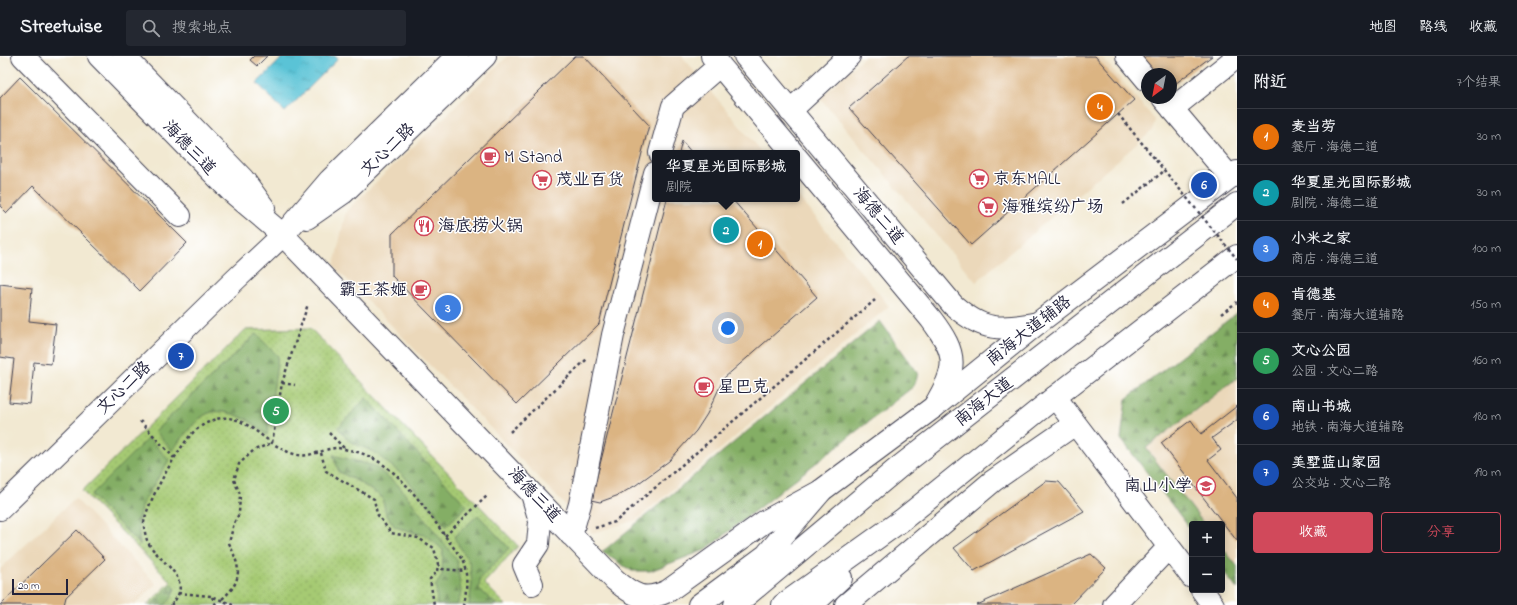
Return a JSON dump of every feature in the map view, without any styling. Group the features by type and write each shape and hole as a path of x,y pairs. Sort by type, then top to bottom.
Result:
{"street":[{"path":"23,56 180,216"},
{"name":"海德三道","path":"99,56 231,191 283,235 571,535 615,580 629,592 644,597 656,596 682,582 764,522 822,490"},
{"name":"海德三道","path":"124,56 243,180 283,235"},
{"name":"文心二路","path":"0,509 234,280 283,235 330,180 457,56"},
{"name":"文心二路","path":"283,235 343,193 485,56"},
{"name":"海德二道","path":"745,56 953,305 966,316 979,323 996,328 1038,323"},
{"path":"790,110 849,56"},
{"path":"1127,56 1141,73"},
{"path":"1177,96 1237,57"},
{"path":"661,150 673,106 716,60 791,150"},
{"path":"1168,104 1234,174"},
{"name":"海德二道","path":"800,162 931,319 949,346 952,369 949,380 934,407"},
{"name":"南海大道辅路","path":"822,490 934,407 1038,323 1234,174"},
{"path":"571,535 580,504 613,335 652,185"},
{"name":"南海大道","path":"735,605 898,468 1237,204"},
{"path":"1118,296 1184,212"},
{"path":"783,605 902,520 1055,397 1237,256"},
{"path":"1055,397 1189,573"},
{"path":"846,605 993,481 1075,424"},
{"path":"699,605 768,553 898,468"},
{"path":"768,553 822,490"},
{"path":"532,493 540,521 538,544 524,564 532,584"},
{"path":"812,605 902,520"},
{"path":"1114,605 1170,547"},
{"path":"1204,593 1213,605"}],"path":[{"path":"1118,114 1237,260"},
{"path":"1123,204 1164,171"},
{"path":"571,535 615,522 875,300"},
{"path":"1222,314 1237,302"},
{"path":"272,443 282,383 308,304"},
{"path":"510,432 590,357"},
{"path":"282,383 295,385"},
{"path":"171,605 176,599 181,586 176,574 159,558 148,543 143,525 146,510 182,444 195,430 211,419 226,418 246,424 272,443 295,455 321,453 335,448 354,451 379,461 401,479 445,536 462,561 465,570 466,592 464,605"},
{"path":"140,421 174,458"},
{"path":"329,433 345,450"},
{"path":"222,600 231,591 239,575 236,559 229,543 234,523 240,514 240,494 234,480 239,464 254,450 272,443"},
{"path":"321,453 326,471 374,499 377,514 391,533 418,538 434,548 438,564 437,572 430,579 434,605"},
{"path":"445,536 488,495"},
{"path":"438,564 442,569 465,570"},
{"path":"178,593 212,596 233,605"},
{"path":"212,596 216,605"}],"shaded area":[{"path":"508,56 682,56 760,150 652,150 652,202 800,202 800,199 889,306 637,520 592,533 334,266 346,211"},
{"name":"海雅缤纷广场","path":"865,56 1101,56 1155,120 1152,131 976,282 820,98"},
{"name":"南山小学","path":"1237,378 1237,566 1225,551 1225,521 1202,521 1146,448"},
{"path":"75,498 156,584 134,605 0,605 0,569"}],"green space":[{"path":"1237,313 1237,378 1146,448 1202,521 1189,521 1189,527 1121,439 1126,399"},
{"path":"880,321 918,373 914,386 705,550 650,571 632,571 602,552"},
{"path":"310,328 518,546 484,583 506,605 147,605 171,582 82,491 245,330"},
{"path":"256,334 278,356 267,435 251,422 241,417 227,413 213,412 204,415 199,419 179,441 173,451 155,431"},
{"path":"366,398 467,506 446,526 405,477 374,452 349,441 338,428"},
{"path":"148,438 169,460 142,504 138,520 140,545 91,495"},
{"path":"333,455 374,466 398,485 457,560 461,594 457,605 437,605 436,585 442,576 443,550 427,536 395,527 386,514 382,497 357,481 339,472"},
{"path":"478,515 509,548 480,578 479,589 497,605 469,605 472,584 470,564 454,537"},
{"path":"1225,551 1237,566 1237,589 1225,574"},
{"path":"172,584 175,588 171,599 165,605 151,605"}],"water":[{"path":"284,56 335,56 338,59 285,112 257,83"}],"building":[{"path":"254,56 267,56 257,66 250,60"},
{"name":"茂业百货","path":"575,56 584,56 649,125 599,324 517,404 392,276 392,234"},
{"name":"海雅缤纷广场","path":"908,56 1095,56 1134,100 971,245 849,108"},
{"path":"1138,56 1212,56 1177,82 1177,68 1149,68"},
{"path":"20,77 187,243 140,291 33,186 7,213 0,206 0,98"},
{"path":"682,141 690,150 680,150"},
{"path":"666,202 735,202 817,297 724,378 707,414 696,431 669,461 636,485 619,495 600,502 591,500"},
{"path":"0,284 32,288 29,321 56,324 51,364 34,362 30,404 9,402 14,359 0,357"},
{"path":"1237,406 1237,420 1212,438 1221,450 1208,460 1237,498 1237,541 1225,526 1225,521 1221,521 1161,443 1191,420 1201,434"},
{"path":"1046,481 1059,482 1084,511 974,571 954,548"},
{"path":"77,530 105,559 66,597 64,605 0,605"},
{"path":"1091,554 1106,568 1070,605 977,605"}],"place":[{"name":"肯德基","path":"1100,107"},
{"name":"M Stand","path":"490,157"},
{"name":"京东MALL","path":"979,179"},
{"name":"茂业百货","path":"542,180"},
{"name":"南山书城","path":"1204,185"},
{"name":"海雅缤纷广场","path":"988,207"},
{"name":"海底捞火锅","path":"424,226"},
{"name":"华夏星光国际影城","path":"726,230"},
{"name":"麦当劳","path":"760,244"},
{"name":"霸王茶姬","path":"421,290"},
{"name":"小米之家","path":"448,308"},
{"name":"美墅蓝山家园","path":"181,356"},
{"name":"星巴克","path":"704,387"},
{"name":"文心公园","path":"276,411"},
{"name":"南山小学","path":"1206,486"}]}
